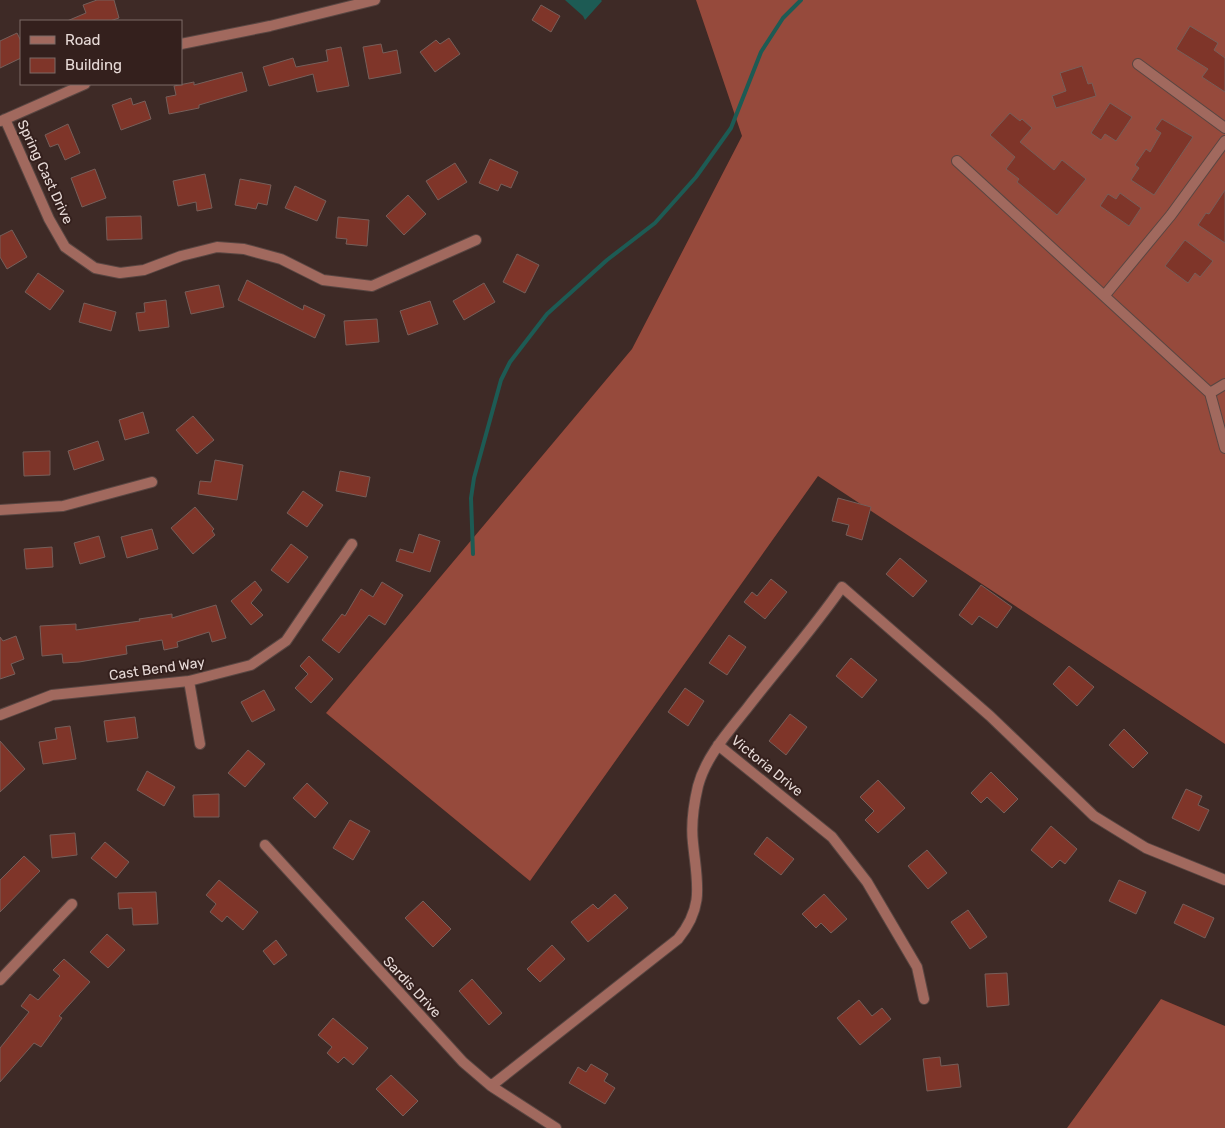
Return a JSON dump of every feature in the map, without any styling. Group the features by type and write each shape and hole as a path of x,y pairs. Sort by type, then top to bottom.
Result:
{"street":[{"path":"182,44 270,26 375,0"},
{"path":"1138,64 1225,128"},
{"path":"3,120 83,85"},
{"name":"Spring Cast Drive","path":"3,120 49,219 61,240 65,246 95,268 120,272 144,270 181,256 217,247 244,249 281,259 323,280 372,286 476,240"},
{"path":"1105,294 1171,215 1225,141"},
{"path":"957,161 1105,294 1210,393 1225,448"},
{"path":"1210,393 1225,384"},
{"path":"0,510 63,506 152,482"},
{"name":"Cast Bend Way","path":"0,715 52,695 189,681 251,665 286,641 352,544"},
{"path":"718,745 826,610 842,587 990,716 1094,816 1146,848 1225,880"},
{"path":"189,681 200,744"},
{"name":"Victoria Drive","path":"491,1086 678,939 690,924 697,901 698,874 692,841 698,786 708,762 718,745 832,837 868,882 917,967 924,999"},
{"name":"Sardis Drive","path":"265,846 463,1062 491,1086 556,1128"},
{"path":"0,980 72,904"}],"shaded area":[{"path":"696,0 1225,0 1225,744 818,476 530,881 326,713 632,349 742,136"},
{"path":"1161,999 1225,1026 1225,1128 1067,1128"}],"water":[{"path":"565,0 601,0 602,1 585,20"}],"building":[{"path":"97,0 114,0 119,18 113,20 69,20 86,13 83,5"},
{"path":"541,5 560,16 551,32 532,20"},
{"path":"1190,26 1218,43 1214,50 1225,58 1225,92 1202,77 1208,69 1176,49"},
{"path":"17,33 20,39 20,58 0,68 0,41"},
{"path":"449,38 460,54 435,72 420,52 436,40 440,44"},
{"path":"381,44 383,53 397,50 401,73 369,79 363,47"},
{"path":"341,47 349,86 317,92 313,74 269,86 263,67 293,58 296,67 328,61 326,50"},
{"path":"1082,66 1088,84 1092,83 1096,96 1056,108 1052,96 1066,91 1060,73"},
{"path":"242,72 247,91 199,105 199,108 169,114 166,97 176,95 174,86 194,82 194,85"},
{"path":"131,98 133,105 145,101 151,119 121,130 112,105"},
{"path":"1110,103 1132,117 1116,141 1105,134 1101,140 1091,133"},
{"path":"1010,113 1020,121 1022,119 1032,128 1020,142 1054,170 1062,160 1086,179 1057,215 1017,182 1019,179 1006,169 1015,157 990,135"},
{"path":"1162,119 1193,137 1154,195 1131,180 1139,168 1135,165 1146,149 1150,152 1161,133 1155,129"},
{"path":"68,124 80,153 65,160 58,144 50,147 45,135"},
{"path":"490,159 518,172 511,188 501,184 498,191 479,183"},
{"path":"455,163 467,182 438,200 426,181"},
{"path":"95,169 106,198 82,207 71,178"},
{"path":"205,174 212,208 197,211 196,202 178,206 173,181"},
{"path":"240,179 271,185 267,205 258,203 256,209 235,205"},
{"path":"295,186 326,201 317,221 285,208"},
{"path":"1225,190 1225,243 1198,225 1206,213 1209,214"},
{"path":"1120,193 1141,208 1129,226 1100,206 1108,194 1116,199"},
{"path":"408,195 426,214 404,235 386,216"},
{"path":"141,216 142,239 107,240 106,217"},
{"path":"338,217 369,220 367,246 346,244 347,239 336,238"},
{"path":"12,230 27,257 7,269 0,257 0,236"},
{"path":"1185,240 1213,261 1200,277 1195,273 1188,283 1165,266"},
{"path":"517,254 539,265 525,293 503,282"},
{"path":"38,273 64,291 50,310 25,292"},
{"path":"247,280 303,310 304,305 325,315 315,338 238,300"},
{"path":"484,283 495,302 464,320 453,301"},
{"path":"219,285 224,307 191,314 185,292"},
{"path":"166,300 169,327 139,331 136,313 145,312 144,303"},
{"path":"430,301 438,324 408,335 400,311"},
{"path":"84,303 116,312 111,331 79,322"},
{"path":"377,319 379,342 346,345 344,321"},
{"path":"143,412 149,433 125,440 119,420"},
{"path":"193,416 214,440 197,454 176,430"},
{"path":"98,441 104,460 74,470 68,451"},
{"path":"50,451 50,475 24,476 23,452"},
{"path":"215,460 243,465 237,500 198,494 200,481 211,482"},
{"path":"340,471 370,477 366,497 336,491"},
{"path":"303,491 323,505 307,527 287,513"},
{"path":"838,498 871,507 862,540 846,535 849,525 832,521"},
{"path":"195,507 214,529 212,531 215,535 193,554 171,528"},
{"path":"152,529 158,549 127,558 121,537"},
{"path":"419,534 440,541 430,572 396,561 400,549 413,553"},
{"path":"99,536 105,557 80,564 74,543"},
{"path":"291,544 308,557 288,583 271,570"},
{"path":"52,547 53,567 26,569 24,549"},
{"path":"900,558 927,581 913,597 886,574"},
{"path":"771,579 787,592 765,619 744,602 752,592 757,596"},
{"path":"255,581 262,590 251,603 263,615 251,625 231,601"},
{"path":"382,582 403,595 385,625 369,615 339,653 322,640 342,614 345,616 361,589 373,597"},
{"path":"981,585 1012,607 997,628 979,616 972,625 959,615"},
{"path":"216,605 226,638 212,642 209,632 177,642 178,647 164,650 162,640 126,646 127,654 79,662 63,663 62,654 42,656 40,626 76,624 76,630 140,621 139,619 172,614 172,618"},
{"path":"729,635 746,647 727,675 709,663"},
{"path":"16,636 24,659 11,664 15,674 0,679 0,637 3,641"},
{"path":"309,656 333,679 311,703 295,688 308,674 300,666"},
{"path":"851,658 877,680 862,698 836,676"},
{"path":"1069,666 1094,687 1077,706 1053,684"},
{"path":"685,688 704,701 688,726 668,712"},
{"path":"264,690 275,710 252,722 241,702"},
{"path":"790,714 807,727 786,755 769,741"},
{"path":"135,717 138,738 107,742 104,721"},
{"path":"70,726 76,759 43,764 39,742 57,739 55,728"},
{"path":"1124,729 1148,753 1133,768 1109,745"},
{"path":"0,741 25,769 0,792"},
{"path":"248,750 265,764 245,787 228,773"},
{"path":"147,771 175,787 164,806 137,790"},
{"path":"991,772 1018,799 1004,813 987,797 981,803 971,793"},
{"path":"878,780 905,808 878,833 865,820 874,811 860,797"},
{"path":"307,783 328,803 315,818 293,798"},
{"path":"1186,789 1202,796 1198,805 1209,810 1199,831 1172,818"},
{"path":"219,794 219,817 194,817 193,795"},
{"path":"350,820 370,831 353,860 333,848"},
{"path":"1051,826 1077,849 1065,864 1060,860 1052,868 1031,850"},
{"path":"75,833 77,855 52,858 50,835"},
{"path":"767,837 794,859 781,875 754,854"},
{"path":"105,842 129,862 116,878 91,858"},
{"path":"927,850 947,873 928,889 908,866"},
{"path":"24,856 40,871 0,912 0,880"},
{"path":"219,880 258,912 243,930 227,916 222,922 210,912 216,904 206,895"},
{"path":"1119,880 1146,892 1136,914 1109,901"},
{"path":"156,892 158,924 133,925 132,908 119,909 118,893"},
{"path":"615,894 628,908 588,942 571,922 593,904 598,909"},
{"path":"824,894 847,919 831,933 821,923 816,928 802,914"},
{"path":"423,901 451,929 433,947 405,918"},
{"path":"1183,904 1214,918 1205,938 1174,923"},
{"path":"968,910 987,937 970,949 951,922"},
{"path":"107,934 125,950 108,968 90,952"},
{"path":"276,940 287,955 274,965 263,951"},
{"path":"552,945 565,959 540,982 527,969"},
{"path":"64,959 90,982 59,1016 62,1018 41,1047 34,1043 0,1082 0,1048 29,1012 21,1006 30,994 38,1000 60,976 53,970"},
{"path":"1007,973 1009,1005 987,1007 985,974"},
{"path":"472,979 502,1013 489,1025 459,991"},
{"path":"859,1000 872,1016 882,1008 891,1019 860,1045 837,1018"},
{"path":"333,1018 368,1048 353,1065 344,1057 338,1063 327,1053 332,1047 318,1035"},
{"path":"940,1057 941,1066 958,1064 961,1087 927,1091 923,1059"},
{"path":"591,1064 608,1074 604,1081 615,1088 605,1104 569,1083 578,1067 586,1072"},
{"path":"391,1075 418,1101 403,1116 376,1089"}],"waterway":[{"path":"473,554 471,498 474,478 501,380 510,362 547,314 607,260 655,223 696,177 731,128 761,52 783,18 801,0"}]}
